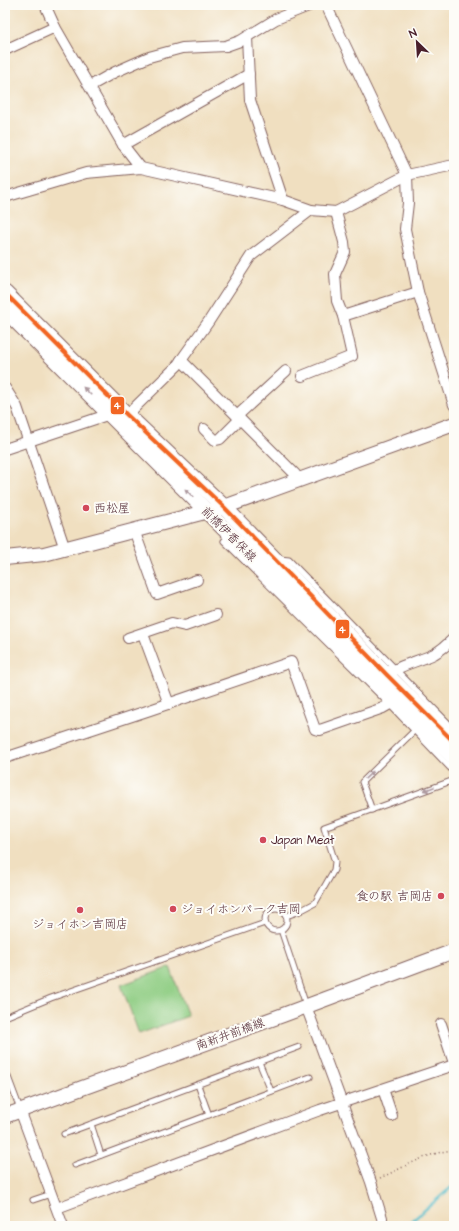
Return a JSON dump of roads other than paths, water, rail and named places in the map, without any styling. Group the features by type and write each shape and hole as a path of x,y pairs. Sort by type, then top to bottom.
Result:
{"main road":[{"name":"前橋伊香保線","path":"5,293 127,414 224,507 273,558 359,654 393,703 418,728 454,758"},
{"name":"前橋伊香保線","path":"5,310 207,511 266,577 359,654 391,672 447,727 454,742"},
{"path":"5,558 44,554 224,507 454,424"},
{"name":"南新井前橋線","path":"5,1116 454,951"}],"street":[{"path":"45,5 55,26 124,145 141,168"},
{"path":"90,86 115,72 149,57 182,48 226,46 240,41 276,19 311,5"},
{"path":"326,5 407,175 408,203 405,229 418,292 454,405"},
{"path":"5,50 55,26"},
{"path":"247,37 250,100 282,200"},
{"path":"124,145 249,74"},
{"path":"5,198 86,173 141,168 282,200 311,210 336,212 407,175 454,165"},
{"path":"127,414 177,366 209,321 251,256 311,210"},
{"path":"302,376 352,356 343,316 337,301 335,274 346,252 336,212"},
{"path":"343,316 418,292"},
{"path":"181,360 295,474 299,480"},
{"path":"204,429 214,440 220,439 286,371"},
{"path":"5,388 17,407 65,548"},
{"path":"5,450 110,414"},
{"path":"134,530 157,594 197,580"},
{"path":"128,638 143,634 172,622 185,626 216,615"},
{"path":"143,634 169,704"},
{"path":"391,672 433,654 446,646 454,638"},
{"path":"5,758 291,662 315,728 320,730 393,703"},
{"path":"306,1006 371,1182 382,1218"},
{"path":"57,1208 341,1102 454,1064 441,1024"},
{"path":"383,1089 392,1116"},
{"path":"20,1110 63,1226"}],"lane":[{"path":"224,541 266,577"},
{"path":"372,810 362,782 418,728 454,772"},
{"path":"286,916 298,912 315,903 334,870 335,862 324,827 454,780"},
{"path":"274,909 281,910 286,916 286,925 281,930 277,931 270,929 265,923 266,916 274,909"},
{"path":"5,1017 51,998 265,923"},
{"path":"281,930 306,1006"},
{"path":"64,1134 299,1047"},
{"path":"259,1062 271,1092"},
{"path":"5,1069 20,1110"},
{"path":"75,1165 310,1077"},
{"path":"198,1085 209,1115"},
{"path":"91,1124 102,1155"},
{"path":"33,1200 51,1194"}],"waterway":[{"path":"406,1226 454,1185"}],"place":[{"name":"西松屋","path":"86,508"},
{"name":"Japan Meat","path":"263,840"},
{"name":"食の駅 吉岡店","path":"441,896"},
{"name":"ジョイホンパーク吉岡","path":"173,909"},
{"name":"ジョイホン吉岡店","path":"80,910"}]}
